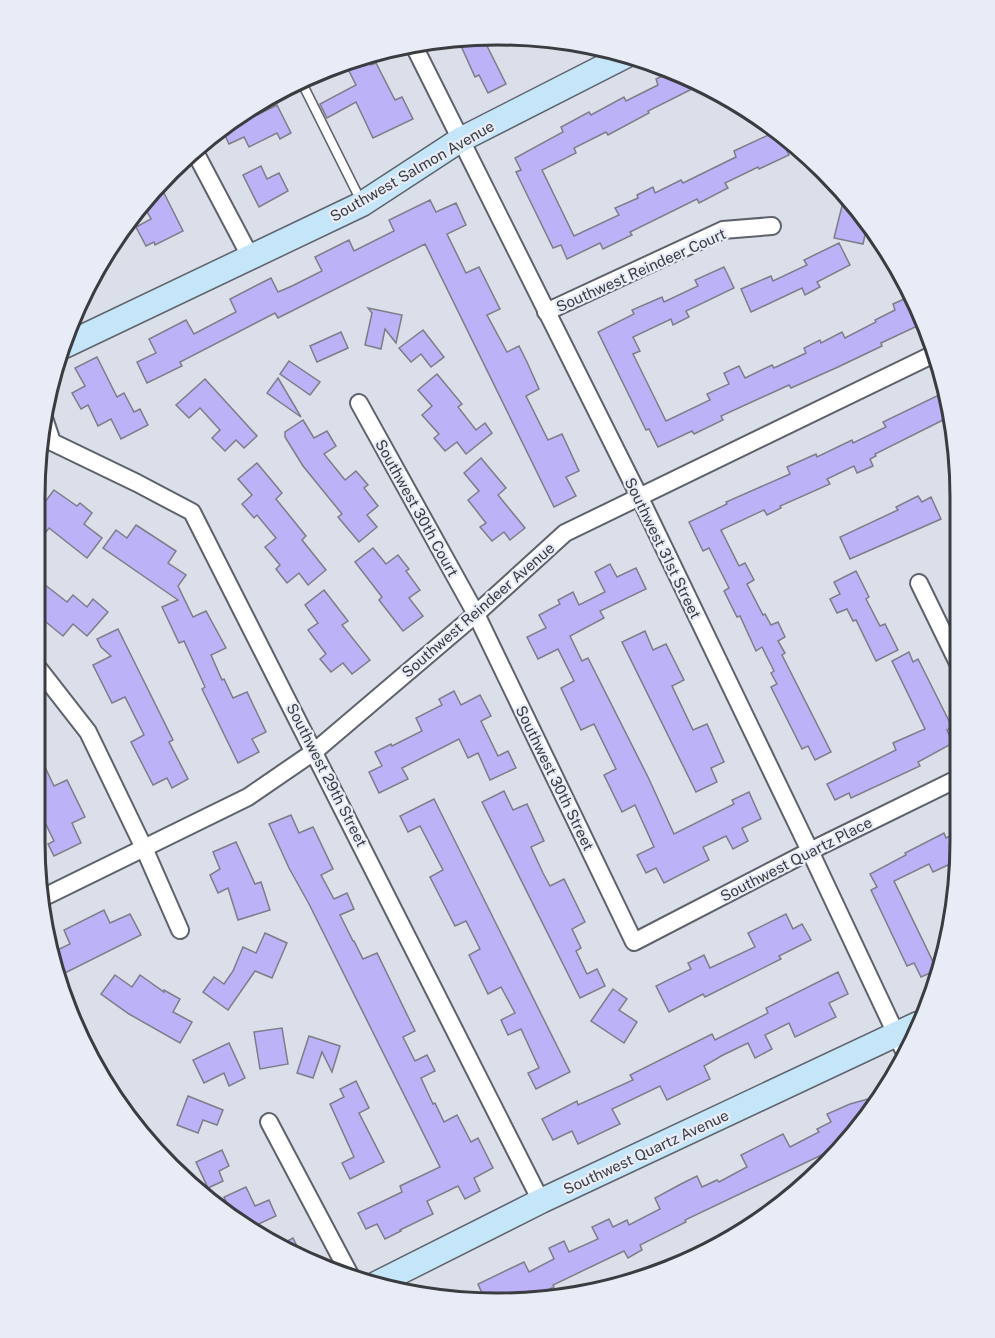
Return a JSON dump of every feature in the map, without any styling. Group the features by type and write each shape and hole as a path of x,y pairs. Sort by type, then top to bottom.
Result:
{"street":[{"name":"Southwest 31st Street","path":"417,53 640,498 810,851 900,1045"},
{"name":"Southwest Salmon Avenue","path":"73,342 362,204 460,140 616,60"},
{"path":"198,158 251,258"},
{"name":"Southwest Reindeer Court","path":"546,312 723,230 772,226"},
{"name":"Southwest Reindeer Avenue","path":"48,895 248,797 315,751 476,614 565,533 928,357"},
{"name":"Southwest 30th Court","path":"359,403 476,614"},
{"name":"Southwest 29th Street","path":"50,435 52,442 192,512 542,1201"},
{"path":"919,583 950,647"},
{"name":"Southwest 30th Street","path":"476,614 634,942"},
{"path":"45,677 88,732 144,848 180,930"},
{"name":"Southwest Quartz Place","path":"634,942 810,851 950,782"},
{"name":"Southwest Quartz Avenue","path":"386,1279 542,1201 900,1045"},
{"path":"269,1122 346,1267"}],"lane":[{"path":"305,88 362,204"}],"building":[{"path":"487,45 506,84 488,93 479,75 475,77 461,47"},
{"path":"376,63 395,100 402,97 413,119 373,138 356,102 327,118 320,104 356,85 349,70"},
{"path":"662,76 692,89 648,111 649,113 608,135 606,132 574,148 576,153 542,170 574,236 619,215 615,208 638,198 637,195 653,187 655,193 681,180 683,183 736,157 734,151 768,135 786,149 789,155 725,183 728,188 699,203 697,199 630,232 632,235 603,249 600,243 567,259 561,245 553,248 516,172 521,170 515,158 563,132 561,127 589,112 591,115 624,97 626,101 658,85 656,79"},
{"path":"277,105 291,133 280,139 277,133 249,147 244,137 229,144 225,136 255,116"},
{"path":"261,166 267,179 279,173 288,191 259,207 243,175"},
{"path":"164,193 183,231 155,245 154,242 146,246 136,227 151,219 147,212"},
{"path":"430,200 436,212 456,203 466,225 447,234 466,273 479,267 500,309 487,315 507,352 519,346 527,362 539,389 526,396 548,440 562,434 579,471 566,477 576,496 554,507 425,244 278,318 275,313 180,362 182,366 147,383 137,362 156,353 149,339 186,320 194,334 236,312 230,299 271,278 278,292 292,286 322,271 315,257 349,240 354,251 394,231 389,220"},
{"path":"842,205 865,234 863,244 834,238"},
{"path":"839,243 850,265 817,282 820,287 805,295 802,288 751,312 741,289 771,276 773,281 807,265 804,260"},
{"path":"724,267 734,288 686,311 689,317 673,325 671,319 633,337 640,351 633,354 666,421 710,400 707,394 729,384 724,373 739,366 745,378 772,365 774,368 806,353 804,348 820,340 821,343 842,332 845,338 876,322 875,320 895,310 893,304 904,299 917,326 838,367 791,388 789,385 721,416 723,420 694,434 692,431 658,447 649,429 646,430 598,332 634,314 632,310 662,297 664,302 698,286 695,280"},
{"path":"368,308 402,315 396,343 385,329 381,349 365,345 372,313"},
{"path":"423,330 444,357 431,367 421,354 411,362 399,348"},
{"path":"341,332 348,348 317,362 310,346"},
{"path":"97,357 117,397 124,393 134,412 140,409 148,425 121,439 111,419 98,426 88,405 81,409 72,393 85,386 75,368"},
{"path":"289,361 320,382 310,395 280,374"},
{"path":"437,374 462,404 458,407 476,430 485,423 492,433 466,454 457,442 445,451 434,438 439,434 422,415 432,406 418,390"},
{"path":"278,378 301,417 267,393"},
{"path":"205,379 257,436 244,448 236,440 225,451 212,438 220,430 200,408 189,418 176,405"},
{"path":"938,395 943,420 875,454 876,456 870,459 873,466 857,473 854,466 827,479 830,484 780,506 781,508 767,515 764,510 721,530 739,566 745,563 754,580 747,584 763,615 765,614 771,625 778,622 785,637 778,641 785,653 782,655 831,752 815,760 808,746 802,749 771,687 777,684 771,673 774,671 762,647 756,651 740,616 737,617 724,591 729,588 709,548 703,551 689,522 727,504 726,502 790,474 787,467 816,454 817,457 852,440 853,443 886,427 883,422"},
{"path":"303,420 314,438 327,431 336,446 324,454 345,480 356,471 368,485 364,488 378,506 367,515 377,527 359,542 338,517 342,514 303,466 285,437 285,432"},
{"path":"481,458 506,488 498,495 525,528 510,540 504,532 492,541 480,527 486,523 468,500 479,491 464,473"},
{"path":"257,463 282,493 276,499 306,536 302,540 326,570 308,585 299,573 287,583 276,569 280,565 265,547 276,538 257,515 254,518 242,504 252,495 238,479"},
{"path":"54,490 77,506 80,503 92,513 84,524 102,538 87,558 49,528 45,531 45,502"},
{"path":"918,496 922,502 931,497 941,519 850,559 840,537 898,510 896,507"},
{"path":"136,525 176,551 168,563 186,575 178,586 193,617 206,611 226,648 211,655 222,680 224,679 233,698 247,692 266,732 252,739 259,752 238,763 202,689 205,687 184,641 179,643 162,607 178,600 103,548 116,530 127,538"},
{"path":"373,548 386,564 398,555 409,569 406,571 420,590 409,598 423,616 403,631 379,600 382,597 355,562"},
{"path":"610,564 617,577 636,568 646,589 600,611 604,618 570,636 582,661 588,658 674,834 734,804 732,800 749,792 761,819 742,828 748,841 733,849 726,836 703,847 709,860 664,883 656,868 646,873 637,855 654,847 635,805 622,812 604,775 616,769 594,724 581,730 561,688 574,681 558,649 538,659 527,637 546,628 539,615 560,604 558,600 573,592 579,605 605,592 595,572"},
{"path":"856,571 869,597 866,599 880,626 885,624 898,650 876,661 856,620 853,621 847,609 837,613 830,599 840,594 834,582"},
{"path":"45,585 67,602 73,595 87,607 93,599 108,612 87,636 73,624 63,636 45,621"},
{"path":"324,590 348,621 342,625 370,660 352,674 343,663 331,672 320,659 326,654 308,630 318,623 305,605"},
{"path":"118,629 173,740 169,742 188,779 172,788 167,778 153,785 131,742 144,735 125,697 112,703 93,665 111,656 101,647 97,639"},
{"path":"645,631 653,650 666,644 684,680 672,686 693,730 707,724 724,762 711,768 717,782 696,792 622,642"},
{"path":"909,652 913,662 918,659 950,723 950,728 947,730 950,745 918,762 920,766 851,798 849,793 835,800 827,784 896,750 893,743 925,729 892,661"},
{"path":"454,691 461,705 480,695 491,716 481,721 498,756 508,751 516,768 490,780 478,753 468,758 459,739 402,768 408,779 379,793 369,772 382,766 375,752 422,731 416,718 442,705 439,699"},
{"path":"45,767 54,786 67,780 85,817 72,823 81,843 54,856 48,844 54,841 45,823"},
{"path":"504,791 513,810 527,804 544,841 531,847 543,873 550,886 564,879 585,922 572,929 581,948 576,951 587,974 597,969 605,986 580,998 482,802"},
{"path":"434,799 570,1072 536,1089 528,1073 539,1068 521,1029 508,1035 501,1020 515,1013 501,987 488,994 469,955 480,949 466,921 455,926 430,877 443,870 420,826 408,832 400,816"},
{"path":"291,815 299,833 313,827 333,869 321,875 334,899 347,893 354,909 340,915 353,941 363,959 377,953 415,1031 403,1037 415,1061 427,1055 435,1071 421,1078 433,1104 435,1103 444,1122 457,1115 471,1142 478,1138 493,1168 474,1178 480,1191 465,1199 458,1186 427,1201 433,1214 385,1239 377,1224 366,1229 358,1213 402,1192 400,1186 440,1167 269,824"},
{"path":"944,833 946,838 950,836 949,865 933,872 929,864 894,881 933,963 930,973 921,977 914,963 907,966 871,890 877,887 870,874"},
{"path":"236,842 255,884 261,882 270,910 238,920 228,888 218,893 210,875 220,869 213,852"},
{"path":"104,910 110,923 130,914 141,935 65,973 58,950 70,944 64,930"},
{"path":"786,914 793,929 802,924 811,940 779,956 781,959 705,997 703,994 669,1012 656,986 691,969 688,963 704,955 710,968 755,947 748,933"},
{"path":"265,933 287,943 272,978 255,971 228,1010 203,992 214,977 224,984 233,971 243,947 256,953"},
{"path":"838,972 848,994 829,1003 836,1017 795,1037 789,1023 765,1035 772,1049 755,1058 748,1043 723,1055 704,1066 710,1079 667,1100 660,1086 612,1109 620,1124 578,1144 572,1131 553,1140 542,1119 577,1101 578,1105 633,1080 630,1075 712,1034 715,1040 768,1013 766,1008"},
{"path":"115,975 132,987 140,975 164,992 164,990 180,999 173,1012 192,1022 180,1043 129,1014 101,994"},
{"path":"613,989 627,999 619,1010 637,1022 624,1043 591,1021"},
{"path":"282,1028 288,1064 260,1069 254,1032"},
{"path":"309,1036 340,1046 332,1072 322,1052 313,1078 297,1073"},
{"path":"229,1043 245,1078 229,1086 224,1073 204,1083 193,1060"},
{"path":"356,1081 369,1108 359,1113 384,1162 350,1179 342,1163 354,1157 330,1104 344,1097 340,1089"},
{"path":"188,1096 223,1110 217,1125 203,1120 198,1133 177,1125"},
{"path":"869,1099 838,1139 822,1155 685,1220 686,1222 640,1245 642,1250 628,1258 624,1251 553,1285 554,1287 548,1290 482,1292 478,1284 524,1262 529,1272 554,1259 549,1248 564,1241 569,1252 598,1239 592,1227 609,1219 613,1227 627,1220 629,1225 660,1209 655,1198 697,1176 702,1187 717,1180 719,1182 747,1167 741,1155 783,1134 790,1147 819,1132 817,1129 831,1122 827,1114"},
{"path":"222,1150 229,1166 219,1171 223,1181 208,1188 196,1162"},
{"path":"246,1187 255,1206 269,1200 276,1216 258,1224 227,1202 224,1197"},
{"path":"293,1238 297,1246 288,1241"}]}
